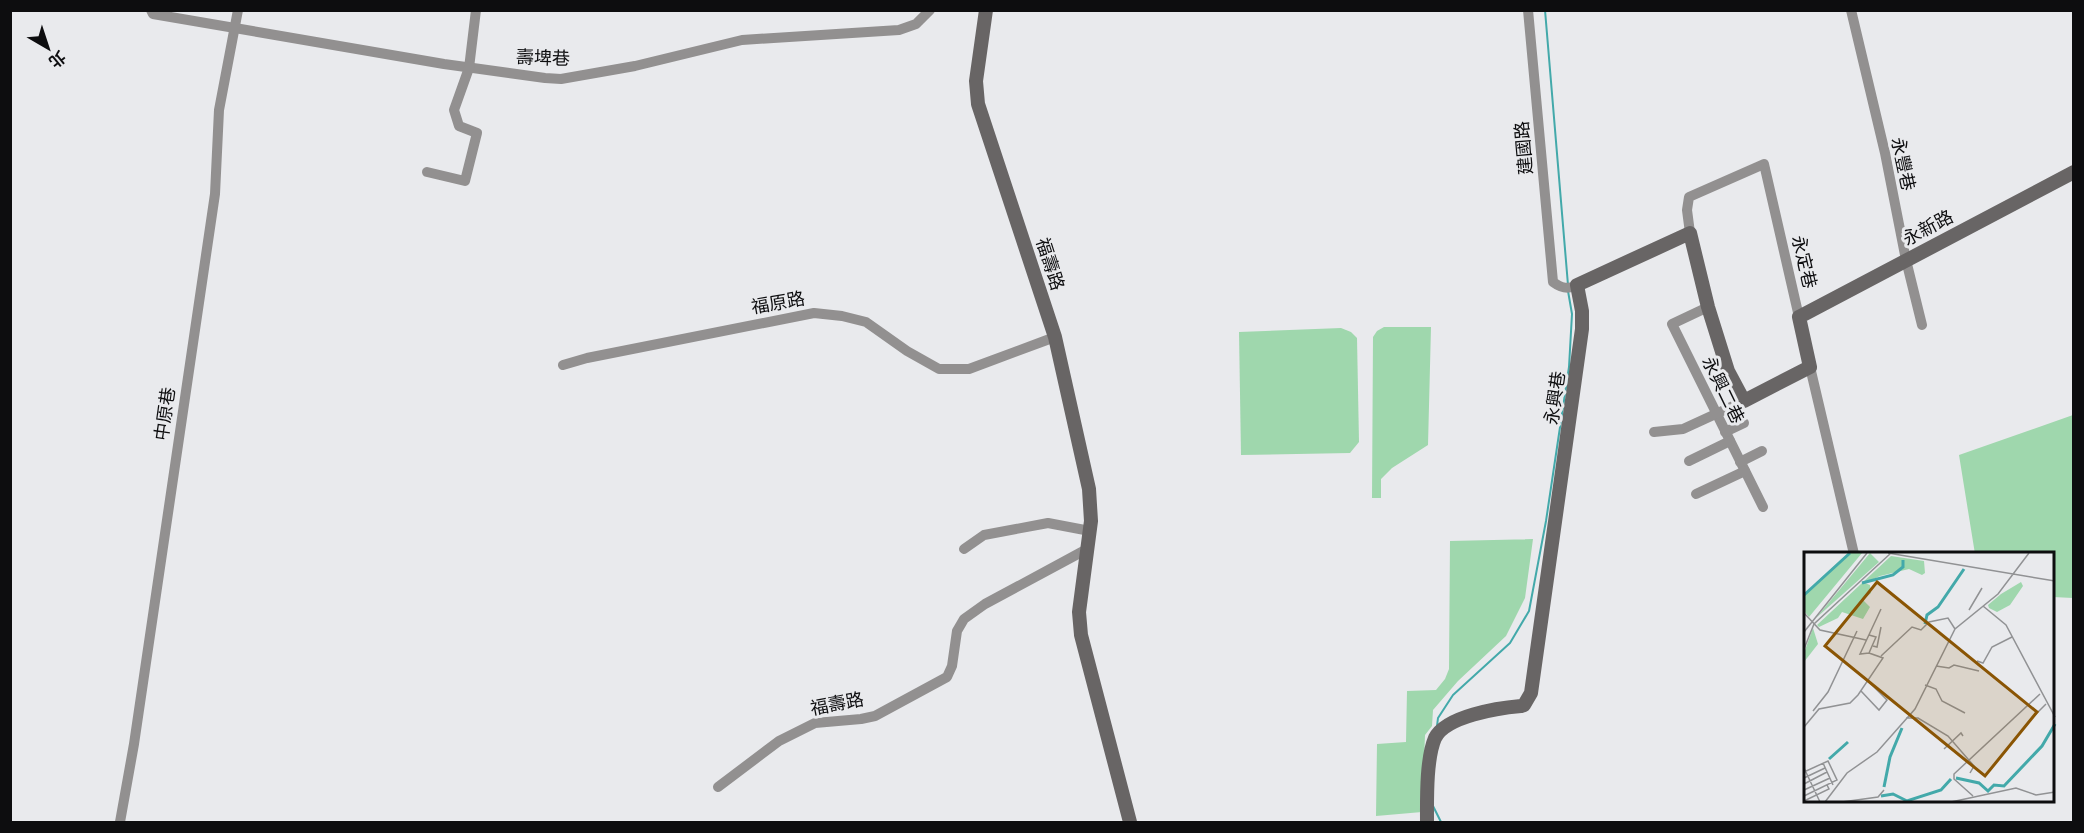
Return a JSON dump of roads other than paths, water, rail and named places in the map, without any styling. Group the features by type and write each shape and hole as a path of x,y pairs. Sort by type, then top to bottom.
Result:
{"street":[{"name":"壽埤巷","path":"151,10 153,14 469,68 561,79 635,66 742,40 899,30 916,24 930,10"},
{"name":"中原巷","path":"120,822 214,194 219,110 238,10"},
{"path":"427,172 465,180 477,133 459,126 454,110 469,68 476,10"},
{"name":"福壽路","path":"986,10 976,81 978,104 1055,337 1089,489 1089,548 1079,612 1082,634 1130,822"},
{"name":"建國路","path":"1528,10 1553,282 1571,287"},
{"name":"永豐巷","path":"1851,10 1922,325"},
{"name":"永定巷","path":"1690,233 1687,210 1689,197 1764,164 1810,367"},
{"name":"永新路","path":"1799,317 2073,172"},
{"path":"1571,287 1690,233 1708,307 1728,371 1744,401"},
{"name":"永興巷","path":"1427,822 1431,751 1442,728 1464,717 1524,705 1531,693 1582,329 1582,311 1571,287"},
{"name":"永興二巷","path":"1708,307 1672,324 1763,507"},
{"name":"福原路","path":"563,365 587,358 814,313 842,315 866,322 907,351 939,369 969,369 1055,337"},
{"path":"1654,432 1683,429 1810,367 1854,552"},
{"path":"1689,461 1744,423"},
{"path":"1696,494 1743,467 1762,450"},
{"path":"964,549 984,535 1048,523 1090,531"},
{"name":"福壽路","path":"718,787 780,741 815,723 875,716 947,677 952,666 957,631 964,619 985,604 1089,548"}],"waterway":[{"path":"1545,10 1568,285"},
{"path":"1437,726 1438,718 1453,695 1510,643 1529,611 1546,521 1569,367 1572,314 1568,291"},
{"path":"1433,806 1441,822"}]}
